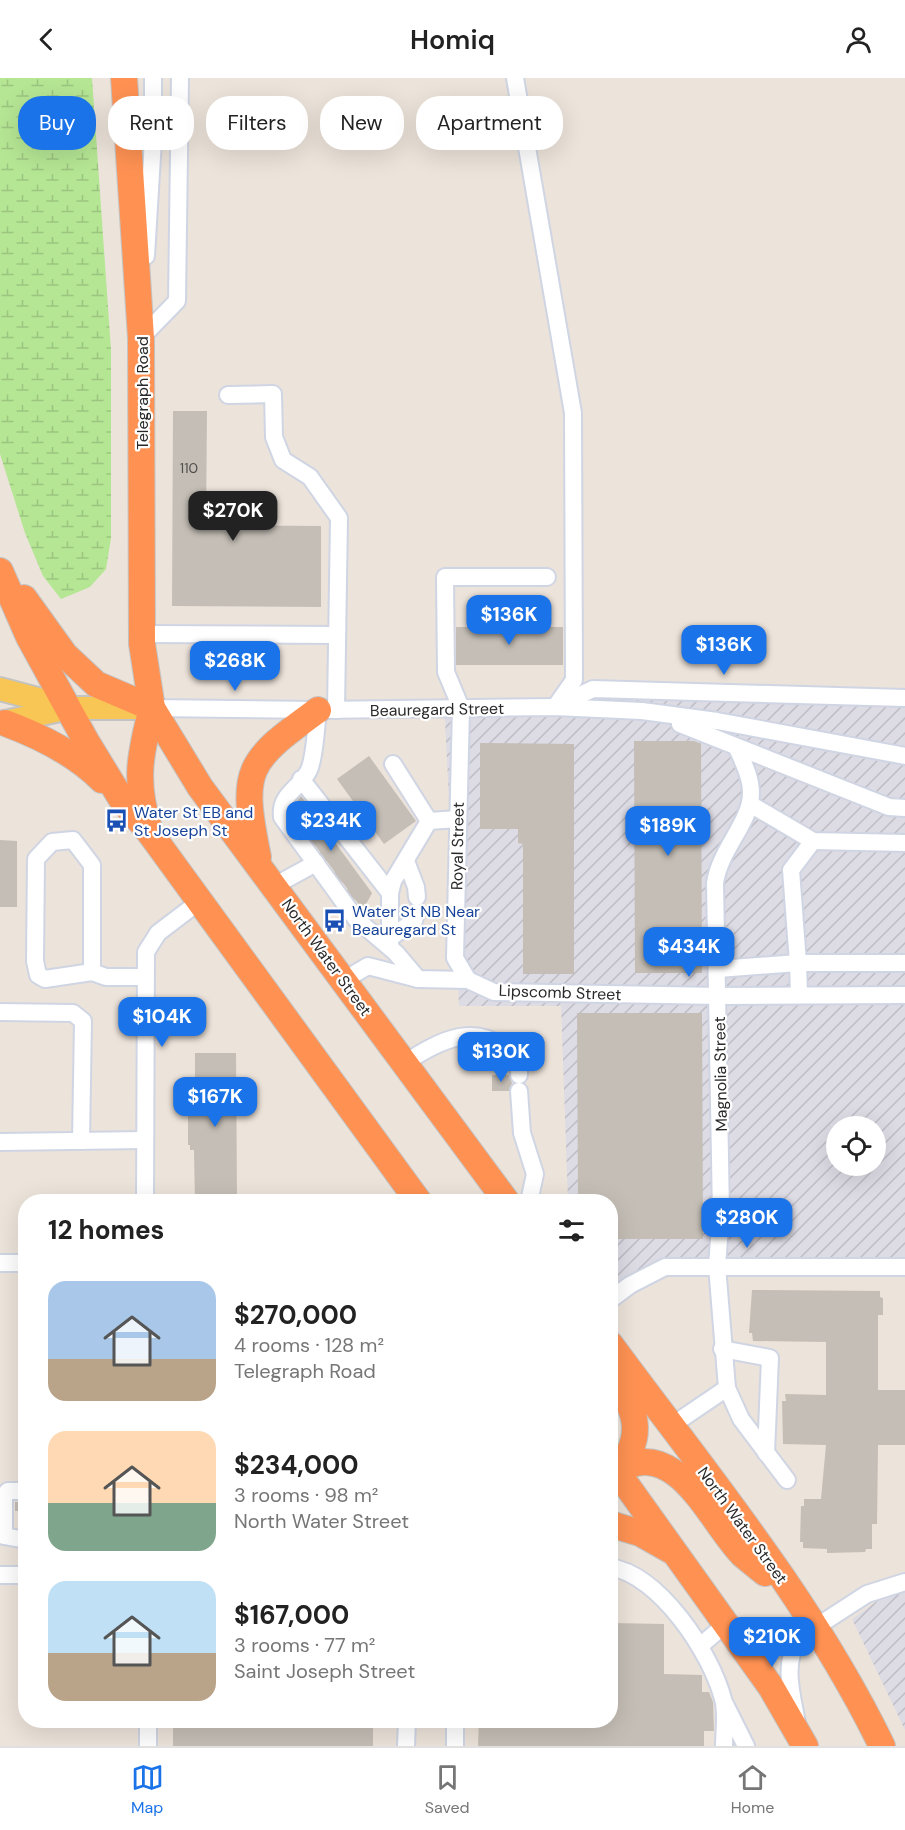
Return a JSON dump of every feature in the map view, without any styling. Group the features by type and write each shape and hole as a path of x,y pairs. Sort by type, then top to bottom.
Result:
{"highway":[{"path":"124,78 141,338"},
{"name":"Telegraph Road","path":"141,338 142,634 152,708"},
{"path":"0,566 65,655 96,684 152,708 138,764 140,799 150,833"},
{"path":"0,571 29,637 122,800"},
{"name":"North Water Street","path":"152,708 195,779 344,980 403,1064 507,1194"},
{"path":"259,864 248,809 250,781 262,756 285,734 327,710"},
{"path":"3,723 38,735 68,753 96,774 122,800 150,833 413,1194"},
{"name":"North Water Street","path":"618,1355 816,1627 859,1700 882,1746"},
{"path":"618,1385 629,1402 635,1429 633,1449 618,1465"},
{"path":"618,1469 629,1464 642,1462 658,1465 680,1475 743,1555 796,1598"},
{"path":"618,1480 727,1623 771,1687 802,1741"},
{"path":"618,1526 640,1533 675,1553"}],"main road":[{"name":"Beauregard Street","path":"0,689 69,708"},
{"name":"Beauregard Street","path":"3,723 69,708 152,708"}],"street":[{"name":"Telegraph Road","path":"141,338 153,141 153,78"},
{"path":"141,338 177,301 180,78"},
{"path":"515,78 573,414 574,680 555,707"},
{"path":"228,395 273,394 273,437 283,460 310,477 339,518 335,634 327,710 309,770 280,807 282,817 295,827 350,902 356,919 390,943 418,979"},
{"path":"461,708 446,672 445,576 547,577"},
{"path":"142,634 335,634"},
{"path":"555,707 593,689 905,698"},
{"name":"Beauregard Street","path":"152,708 327,710 555,707 642,711 717,721 905,756"},
{"name":"Royal Street","path":"461,708 455,958 468,980"},
{"path":"642,711 703,732 889,807 905,808"},
{"path":"738,748 749,777 750,804 813,841 905,843"},
{"path":"393,764 429,820"},
{"path":"301,779 311,801 366,873 390,893"},
{"name":"Magnolia Street","path":"750,804 723,853 716,875 721,1213 717,1266 727,1388 741,1419 787,1480"},
{"path":"429,820 458,819"},
{"path":"390,943 390,893 393,880 429,820"},
{"path":"92,972 92,865 73,840 52,842 36,859 35,961 38,975 45,979 92,972 106,977 144,977"},
{"path":"799,995 791,870 813,841"},
{"path":"274,886 316,858"},
{"path":"390,943 414,921 416,887 406,861"},
{"path":"145,1194 144,977 146,952 158,933 200,902"},
{"path":"718,969 798,963 905,963"},
{"path":"344,980 368,966 418,979 468,980"},
{"name":"Lipscomb Street","path":"468,980 494,992 719,996 905,995"},
{"path":"0,1012 73,1013 83,1021 81,1141"},
{"path":"403,1064 435,1044 462,1034 504,1044 519,1059 522,1133 535,1174 517,1194"},
{"path":"0,1142 145,1140"},
{"path":"0,1263 18,1263"},
{"path":"618,1294 630,1285 665,1267 905,1267"},
{"path":"722,1348 770,1358 766,1453"},
{"path":"671,1426 727,1388"},
{"path":"18,1491 8,1491 4,1495 4,1536 18,1539"},
{"path":"618,1568 627,1569 659,1593 700,1646 746,1746"},
{"path":"0,1575 18,1575"},
{"path":"802,1741 790,1680 789,1663 799,1638 867,1594 905,1582"},
{"path":"700,1646 727,1623"},
{"path":"723,1700 724,1746"},
{"path":"148,1728 148,1746"},
{"path":"406,1746 407,1728"},
{"path":"455,1728 455,1746"}],"shaded area":[{"path":"444,699 905,699 905,1275 664,1273 618,1289 618,1194 568,1194 561,1006 459,1006"},
{"path":"891,1591 905,1591 905,1730 852,1619"}],"green space":[{"path":"0,78 92,78 93,96 18,96 18,150 96,150 96,135 111,350 111,538 106,569 90,587 61,599 43,576 25,533 0,454"}],"building":[{"path":"173,411 207,411 206,525 321,526 321,607 172,606"},
{"path":"456,627 563,627 563,665 456,665"},
{"path":"634,741 694,741 701,744 702,973 635,973"},
{"path":"480,743 574,744 574,974 523,974 523,844 518,843 518,829 480,829"},
{"path":"369,756 416,821 384,844 337,779"},
{"path":"301,796 372,893 363,910 292,814 293,807"},
{"path":"0,840 17,841 17,907 0,907"},
{"path":"577,1013 702,1013 703,1239 618,1239 618,1194 578,1194"},
{"path":"195,1053 236,1053 237,1194 195,1194 194,1150 190,1150 190,1145 188,1145 188,1112 189,1107 195,1107"},
{"path":"492,1075 509,1075 512,1083 509,1091 492,1091"},
{"path":"752,1290 880,1291 880,1297 883,1298 883,1315 878,1315 878,1390 905,1390 905,1445 878,1445 877,1524 872,1524 872,1549 866,1549 865,1552 827,1553 827,1549 803,1548 803,1542 800,1542 801,1506 804,1506 804,1499 821,1499 826,1445 783,1444 782,1401 786,1401 785,1394 826,1395 826,1342 753,1341 752,1333 749,1333"},
{"path":"15,1502 18,1502 18,1511 15,1511"},
{"path":"618,1623 664,1624 664,1674 702,1675 702,1692 709,1692 713,1702 714,1731 704,1731 704,1746 478,1746 479,1728 618,1728"},
{"path":"173,1728 373,1728 373,1746 173,1746"}],"tunnel":[{"path":"297,823 308,805"},
{"path":"312,843 322,824"},
{"path":"325,860 336,842"},
{"path":"339,880 351,863"},
{"path":"352,898 363,879"}],"place":[{"name":"Water St EB and St Joseph St","path":"116,821"},
{"name":"Water St NB Near Beauregard St","path":"334,920"}]}
